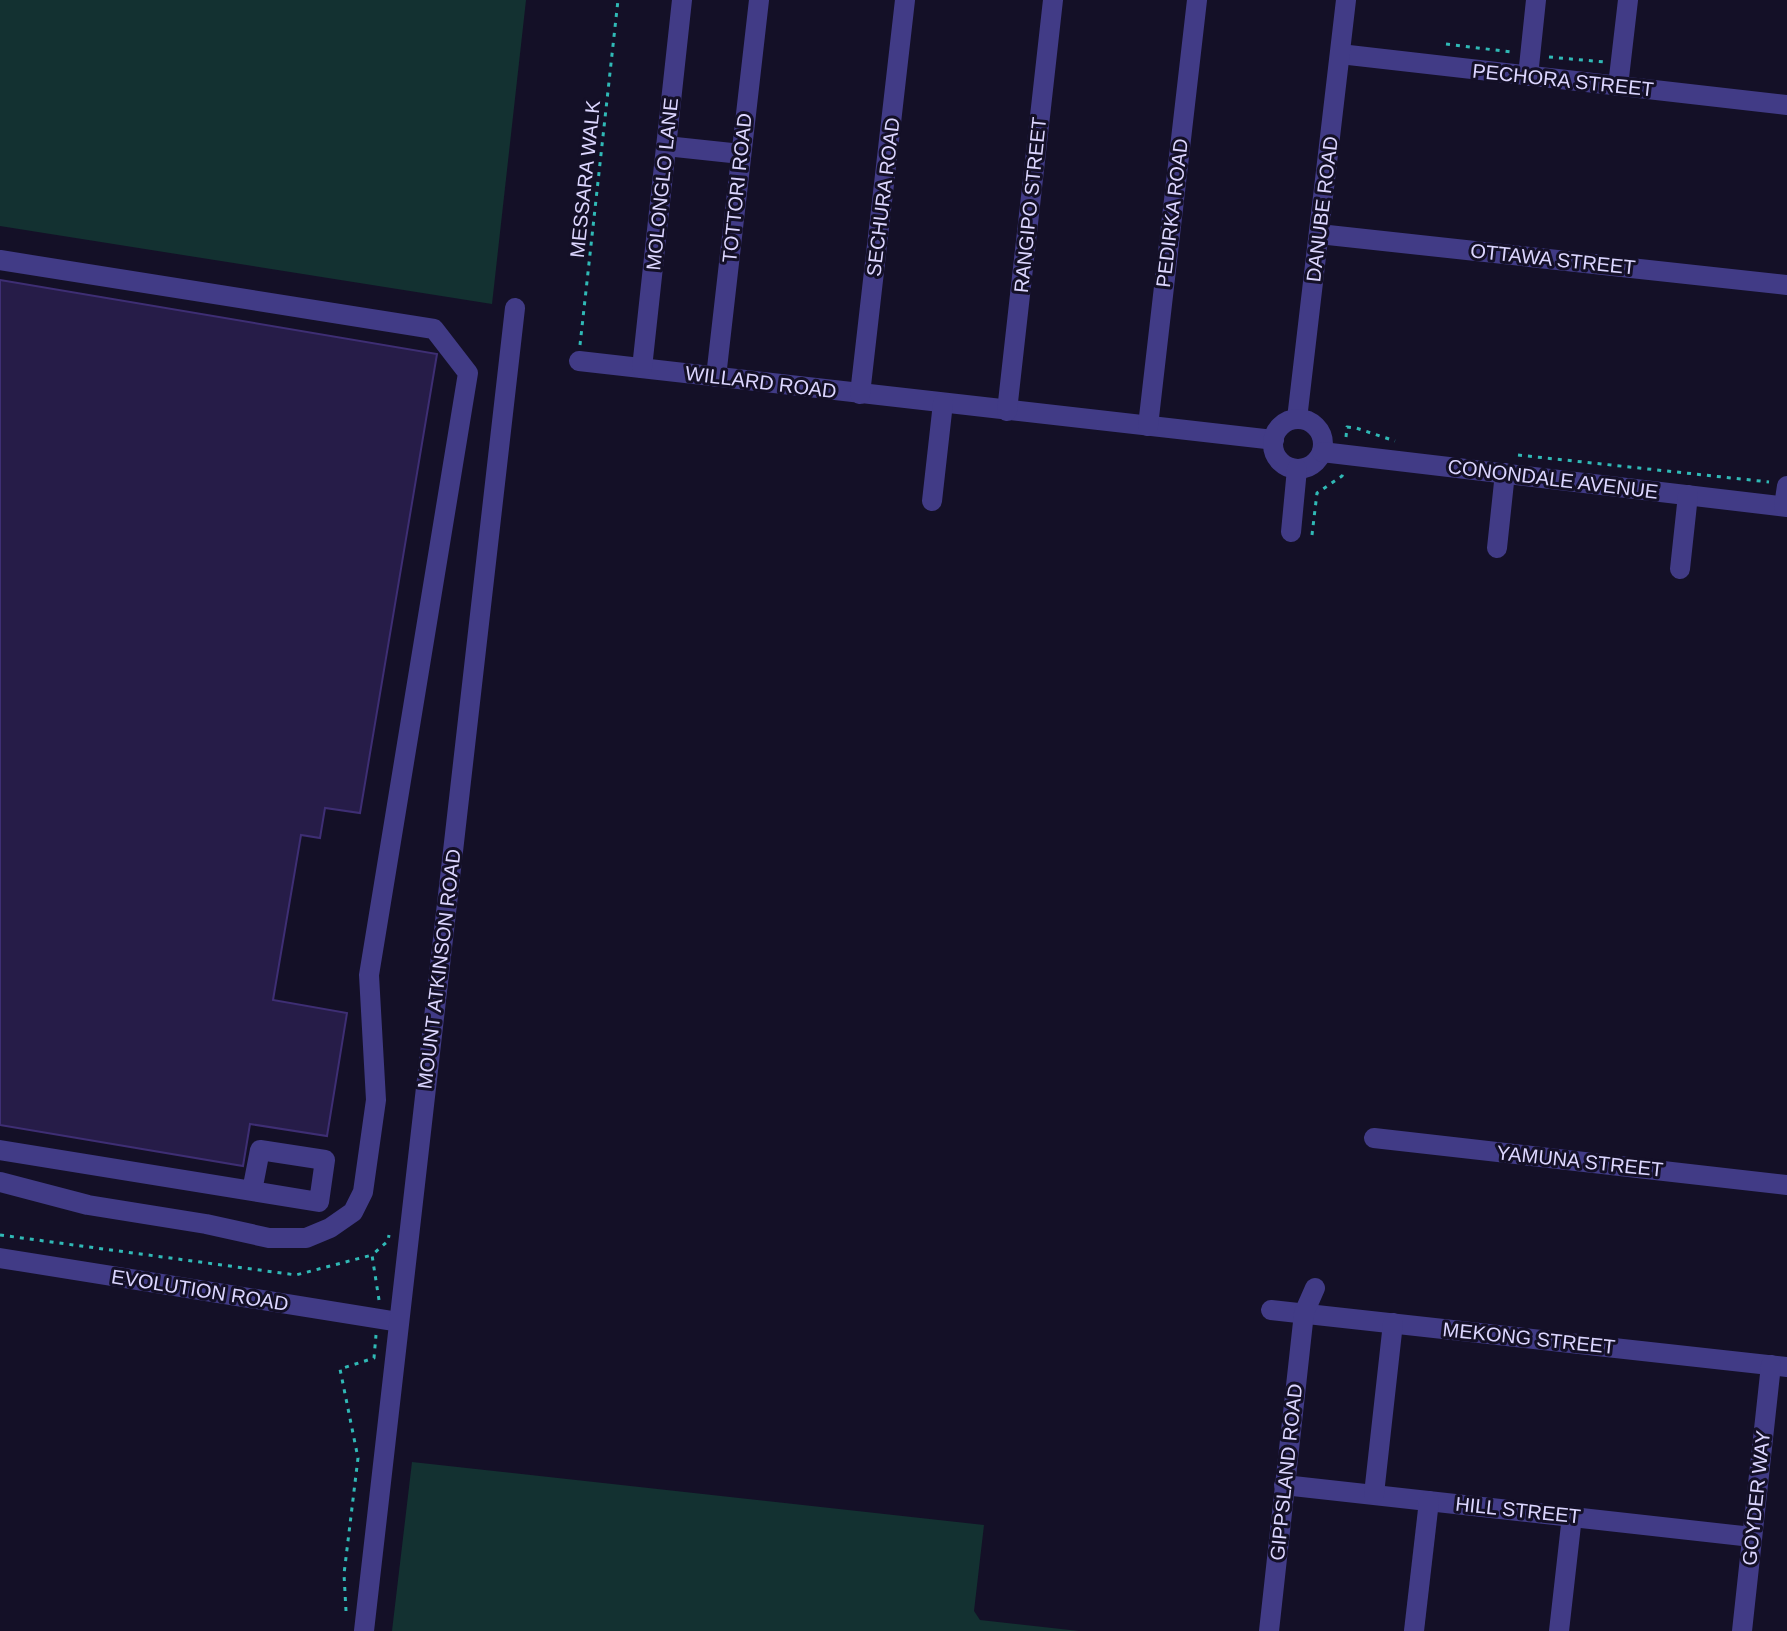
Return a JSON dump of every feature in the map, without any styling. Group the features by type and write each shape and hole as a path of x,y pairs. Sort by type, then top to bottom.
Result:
{"street":[{"name":"MOLONGLO LANE","path":"642,368 682,0"},
{"name":"TOTTORI ROAD","path":"716,377 759,0"},
{"name":"SECHURA ROAD","path":"860,394 905,0"},
{"name":"RANGIPO STREET","path":"1007,411 1053,0"},
{"name":"PEDIRKA ROAD","path":"1148,426 1197,0"},
{"name":"DANUBE ROAD","path":"1297,419 1346,0"},
{"path":"1528,76 1536,0"},
{"path":"1620,76 1628,0"},
{"name":"PECHORA STREET","path":"1340,54 1528,76 1620,76 1787,105"},
{"path":"666,146 741,154"},
{"name":"OTTAWA STREET","path":"1319,234 1787,285"},
{"path":"0,260 434,329 468,373 369,975 376,1100 363,1192 353,1212 330,1228 306,1238 269,1238 206,1224 88,1205 0,1182"},
{"name":"MOUNT ATKINSON ROAD","path":"364,1631 515,308"},
{"name":"WILLARD ROAD","path":"579,361 1274,440"},
{"path":"932,501 943,403"},
{"path":"1297,419 1305,420 1322,436 1322,452 1312,464 1297,469 1289,467 1276,456 1274,440 1282,425 1297,419"},
{"name":"CONONDALE AVENUE","path":"1322,452 1506,464 1688,495 1786,507 1779,484"},
{"path":"1497,548 1506,464"},
{"path":"1291,532 1297,469"},
{"path":"1680,569 1688,495"},
{"name":"YAMUNA STREET","path":"1374,1138 1787,1185"},
{"path":"0,1150 252,1191"},
{"name":"EVOLUTION ROAD","path":"0,1258 399,1322"},
{"name":"GIPPSLAND ROAD","path":"1269,1631 1304,1313 1315,1288"},
{"name":"MEKONG STREET","path":"1271,1310 1779,1366"},
{"path":"1374,1494 1393,1323"},
{"name":"GOYDER WAY","path":"1742,1631 1752,1537 1779,1366"},
{"name":"HILL STREET","path":"1284,1485 1752,1537"},
{"path":"1414,1631 1429,1501"},
{"path":"1559,1631 1572,1516"}],"path":[{"name":"MESSARA WALK","path":"579,361 618,0"},
{"path":"1549,57 1620,76"},
{"path":"1347,427 1398,442"},
{"path":"1506,464 1779,484"},
{"path":"1312,535 1317,493 1342,476"},
{"path":"0,1235 296,1275 372,1255"}],"green space":[{"path":"0,0 526,0 492,304 0,226"},
{"path":"412,1462 984,1525 974,1611 980,1620 1079,1631 392,1631"}],"building":[{"path":"0,280 437,354 360,813 325,808 320,838 301,835 273,1000 347,1013 327,1136 250,1124 243,1166 0,1125"}]}
